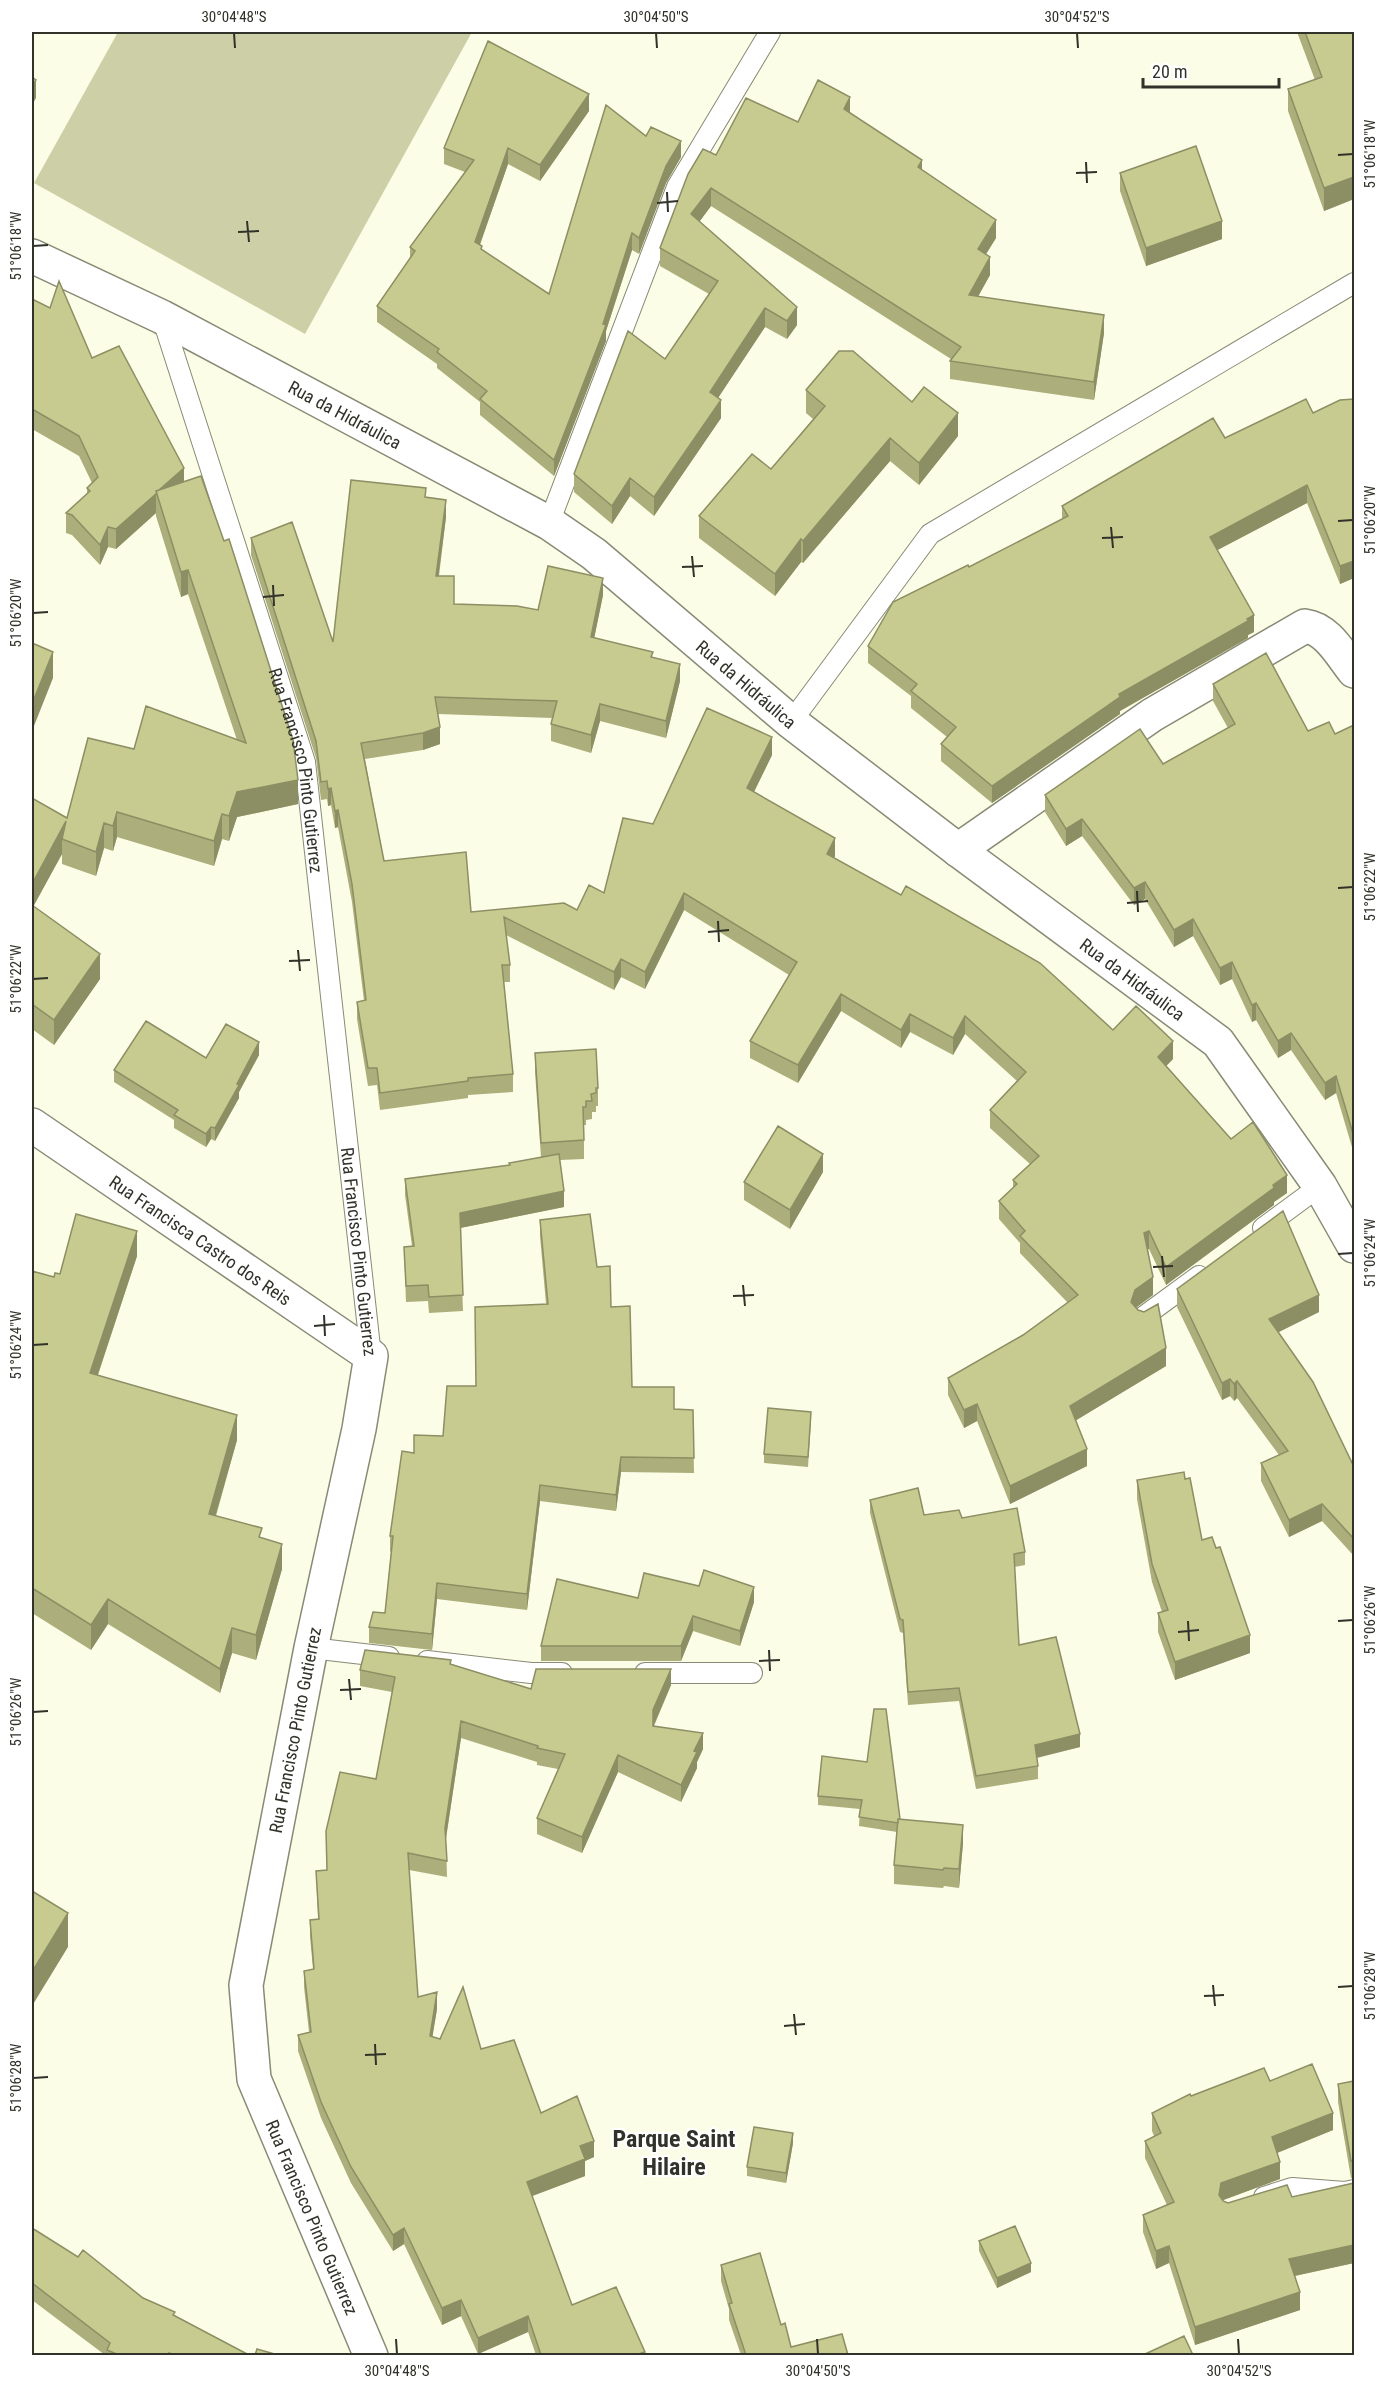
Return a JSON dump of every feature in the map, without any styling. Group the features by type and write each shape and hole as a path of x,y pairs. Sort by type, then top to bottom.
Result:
{"street":[{"name":"Rua da Hidráulica","path":"32,256 162,317 549,523 594,554 791,722 958,850 1218,1042 1320,1186 1354,1246"},
{"path":"958,850 1152,716 1305,626 1315,628 1325,635 1354,671"},
{"name":"Rua Francisca Castro dos Reis","path":"32,1125 371,1356"},
{"name":"Rua Francisco Pinto Gutierrez","path":"371,1356 359,1429 311,1648 246,1985 254,2079 371,2355"}],"lane":[{"path":"549,523 677,188 770,32"},
{"path":"791,722 930,534 1354,284"},
{"name":"Rua Francisco Pinto Gutierrez","path":"162,317 305,762 371,1356"},
{"path":"1245,1241 1320,1186"},
{"path":"1143,1317 1217,1262"},
{"path":"311,1648 531,1673 578,1673"},
{"path":"624,1673 752,1673"},
{"path":"1251,2202 1292,2187 1345,2192 1354,2190"}],"green space":[{"path":"118,32 472,32 305,334 34,183"}],"building":[{"path":"1305,32 1354,32 1354,177 1324,188 1288,89 1322,77"},
{"path":"488,41 589,94 540,165 508,148 475,242 482,246 481,249 549,294 606,105 646,136 651,127 681,141 666,166 639,238 632,233 603,324 606,325 554,460 480,399 487,391 437,352 439,349 377,306 415,251 410,247 474,160 444,148"},
{"path":"818,80 850,97 844,109 922,160 918,167 996,220 978,249 990,257 969,295 1104,315 1094,382 950,361 961,347 711,188 691,214 797,307 787,321 765,308 710,392 721,400 654,497 630,478 612,506 574,474 628,331 665,359 718,281 660,248 688,174 703,149 716,155 746,98 798,122"},
{"path":"1196,146 1222,221 1146,248 1120,173"},
{"path":"59,281 92,358 119,346 184,468 116,529 108,527 100,545 72,515 66,513 90,491 87,488 98,477 79,436 32,409 32,299 50,308"},
{"path":"839,351 853,351 912,402 924,387 958,413 919,463 890,438 803,541 801,539 775,574 699,516 752,454 771,469 825,406 806,390"},
{"path":"1306,399 1313,413 1340,400 1354,399 1354,561 1340,566 1307,485 1210,537 1254,615 1247,619 1248,621 1119,694 1120,697 992,786 941,744 956,727 911,691 917,684 868,646 893,602 968,565 969,567 1068,516 1062,506 1213,418 1225,438"},
{"path":"201,476 224,541 229,539 293,740 298,780 237,792 229,816 222,814 214,841 117,812 113,826 104,823 96,852 62,839 66,821 32,884 32,798 67,818 88,738 134,749 146,706 246,743 188,570 181,572 156,491"},
{"path":"351,480 426,488 425,497 446,500 436,576 454,576 454,604 517,606 538,610 548,566 603,578 591,637 653,652 651,657 680,664 666,721 600,704 591,735 551,724 557,701 435,697 440,727 423,733 361,743 384,861 466,852 471,912 564,903 577,910 589,885 604,893 623,818 653,824 707,708 772,737 747,788 835,838 827,854 901,895 906,886 1040,963 1113,1030 1136,1006 1173,1041 1158,1057 1231,1139 1253,1122 1287,1175 1273,1185 1274,1188 1166,1267 1149,1231 1144,1233 1153,1277 1135,1290 1131,1302 1138,1310 1144,1312 1158,1304 1166,1348 1070,1406 1087,1449 1010,1486 977,1404 964,1410 948,1378 1023,1335 1078,1295 1020,1236 1025,1231 999,1201 1017,1184 1013,1180 1039,1156 990,1110 1026,1072 965,1016 953,1038 910,1014 901,1030 841,994 798,1065 750,1041 797,962 684,893 645,972 621,959 614,972 504,917 510,965 502,965 513,1074 468,1078 468,1081 380,1093 377,1068 368,1068 357,1002 366,1000 352,884 338,810 335,811 331,788 328,789 327,781 321,782 316,741 251,538 292,522 333,642"},
{"path":"32,643 53,652 32,704"},
{"path":"1266,653 1308,731 1329,722 1335,734 1354,725 1354,1137 1336,1076 1325,1083 1291,1033 1278,1041 1256,1003 1252,1005 1232,962 1220,968 1193,919 1174,930 1145,882 1134,888 1082,819 1066,829 1045,795 1140,729 1163,764 1235,724 1213,684"},
{"path":"32,905 100,954 54,1020 32,1004"},
{"path":"146,1021 206,1058 226,1024 259,1042 215,1128 211,1127 206,1134 174,1115 178,1110 114,1070"},
{"path":"596,1049 598,1088 596,1088 596,1093 591,1094 592,1101 586,1101 586,1107 583,1107 584,1140 541,1143 535,1053"},
{"path":"778,1126 823,1154 790,1210 744,1182"},
{"path":"559,1154 564,1191 460,1213 463,1295 429,1297 428,1285 406,1286 404,1247 414,1246 405,1179 510,1165 509,1163"},
{"path":"1283,1211 1319,1295 1269,1319 1313,1382 1354,1467 1354,1539 1322,1504 1289,1520 1261,1463 1288,1451 1237,1381 1234,1384 1230,1379 1222,1383 1177,1289"},
{"path":"76,1214 137,1231 90,1373 237,1415 209,1514 262,1528 259,1537 282,1544 256,1635 232,1628 220,1669 108,1599 91,1625 32,1588 32,1271 54,1277 55,1273 60,1274"},
{"path":"590,1214 597,1267 610,1266 611,1307 630,1306 632,1387 674,1387 674,1409 693,1410 694,1458 621,1457 616,1495 540,1485 527,1594 437,1583 432,1634 369,1627 373,1612 385,1613 393,1536 390,1536 402,1451 414,1453 414,1435 443,1436 447,1386 476,1386 475,1307 548,1304 540,1220"},
{"path":"768,1408 811,1412 808,1457 764,1454"},
{"path":"1184,1472 1185,1479 1190,1478 1202,1540 1212,1537 1216,1548 1220,1547 1250,1635 1175,1662 1158,1613 1168,1610 1152,1564 1137,1480"},
{"path":"918,1488 924,1515 959,1510 962,1518 1017,1508 1025,1552 1014,1554 1019,1645 1056,1637 1080,1734 1035,1745 1038,1766 976,1776 959,1688 908,1692 903,1620 900,1619 870,1500"},
{"path":"704,1570 754,1587 740,1631 693,1616 681,1646 541,1646 557,1579 638,1598 644,1573 699,1586"},
{"path":"365,1650 451,1660 450,1664 531,1689 536,1669 671,1669 653,1710 653,1726 703,1733 694,1751 697,1752 681,1785 618,1755 582,1837 537,1818 565,1754 537,1748 538,1746 461,1721 445,1828 447,1861 408,1853 418,1997 437,1992 430,2036 440,2039 463,1987 481,2049 514,2040 541,2113 577,2096 594,2141 580,2146 585,2159 527,2182 572,2305 616,2287 645,2352 635,2355 541,2355 528,2316 478,2338 461,2300 442,2308 404,2228 393,2235 351,2167 321,2102 298,2035 311,2032 304,1971 314,1969 310,1920 319,1919 316,1871 327,1870 326,1831 340,1772 376,1779 395,1677 360,1670"},
{"path":"874,1709 886,1709 900,1819 898,1823 859,1817 862,1800 818,1796 822,1756 867,1762"},
{"path":"898,1819 963,1825 959,1869 944,1868 943,1870 894,1865"},
{"path":"32,1891 68,1913 32,1972"},
{"path":"1312,2064 1333,2113 1272,2137 1280,2162 1221,2183 1219,2195 1223,2201 1228,2203 1287,2185 1292,2197 1354,2183 1354,2245 1289,2259 1300,2292 1195,2327 1169,2246 1156,2251 1143,2215 1174,2202 1145,2141 1161,2133 1152,2113 1190,2094 1191,2096 1264,2068 1270,2081"},
{"path":"1354,2081 1354,2161 1351,2161 1338,2084"},
{"path":"754,2127 793,2133 786,2173 747,2167"},
{"path":"1015,2226 1031,2263 997,2278 979,2241"},
{"path":"32,2228 78,2257 83,2250 143,2298 175,2312 173,2315 249,2355 174,2355 169,2353 167,2355 119,2355 107,2350 110,2343 32,2283"},
{"path":"760,2253 781,2325 785,2323 791,2347 842,2334 848,2355 746,2355 729,2304 732,2303 721,2265"},
{"path":"1184,2336 1193,2355 1143,2355"},
{"path":"257,2349 278,2355 255,2355"}],"district":[{"name":"Parque Saint Hilaire","path":"674,2153"}]}
